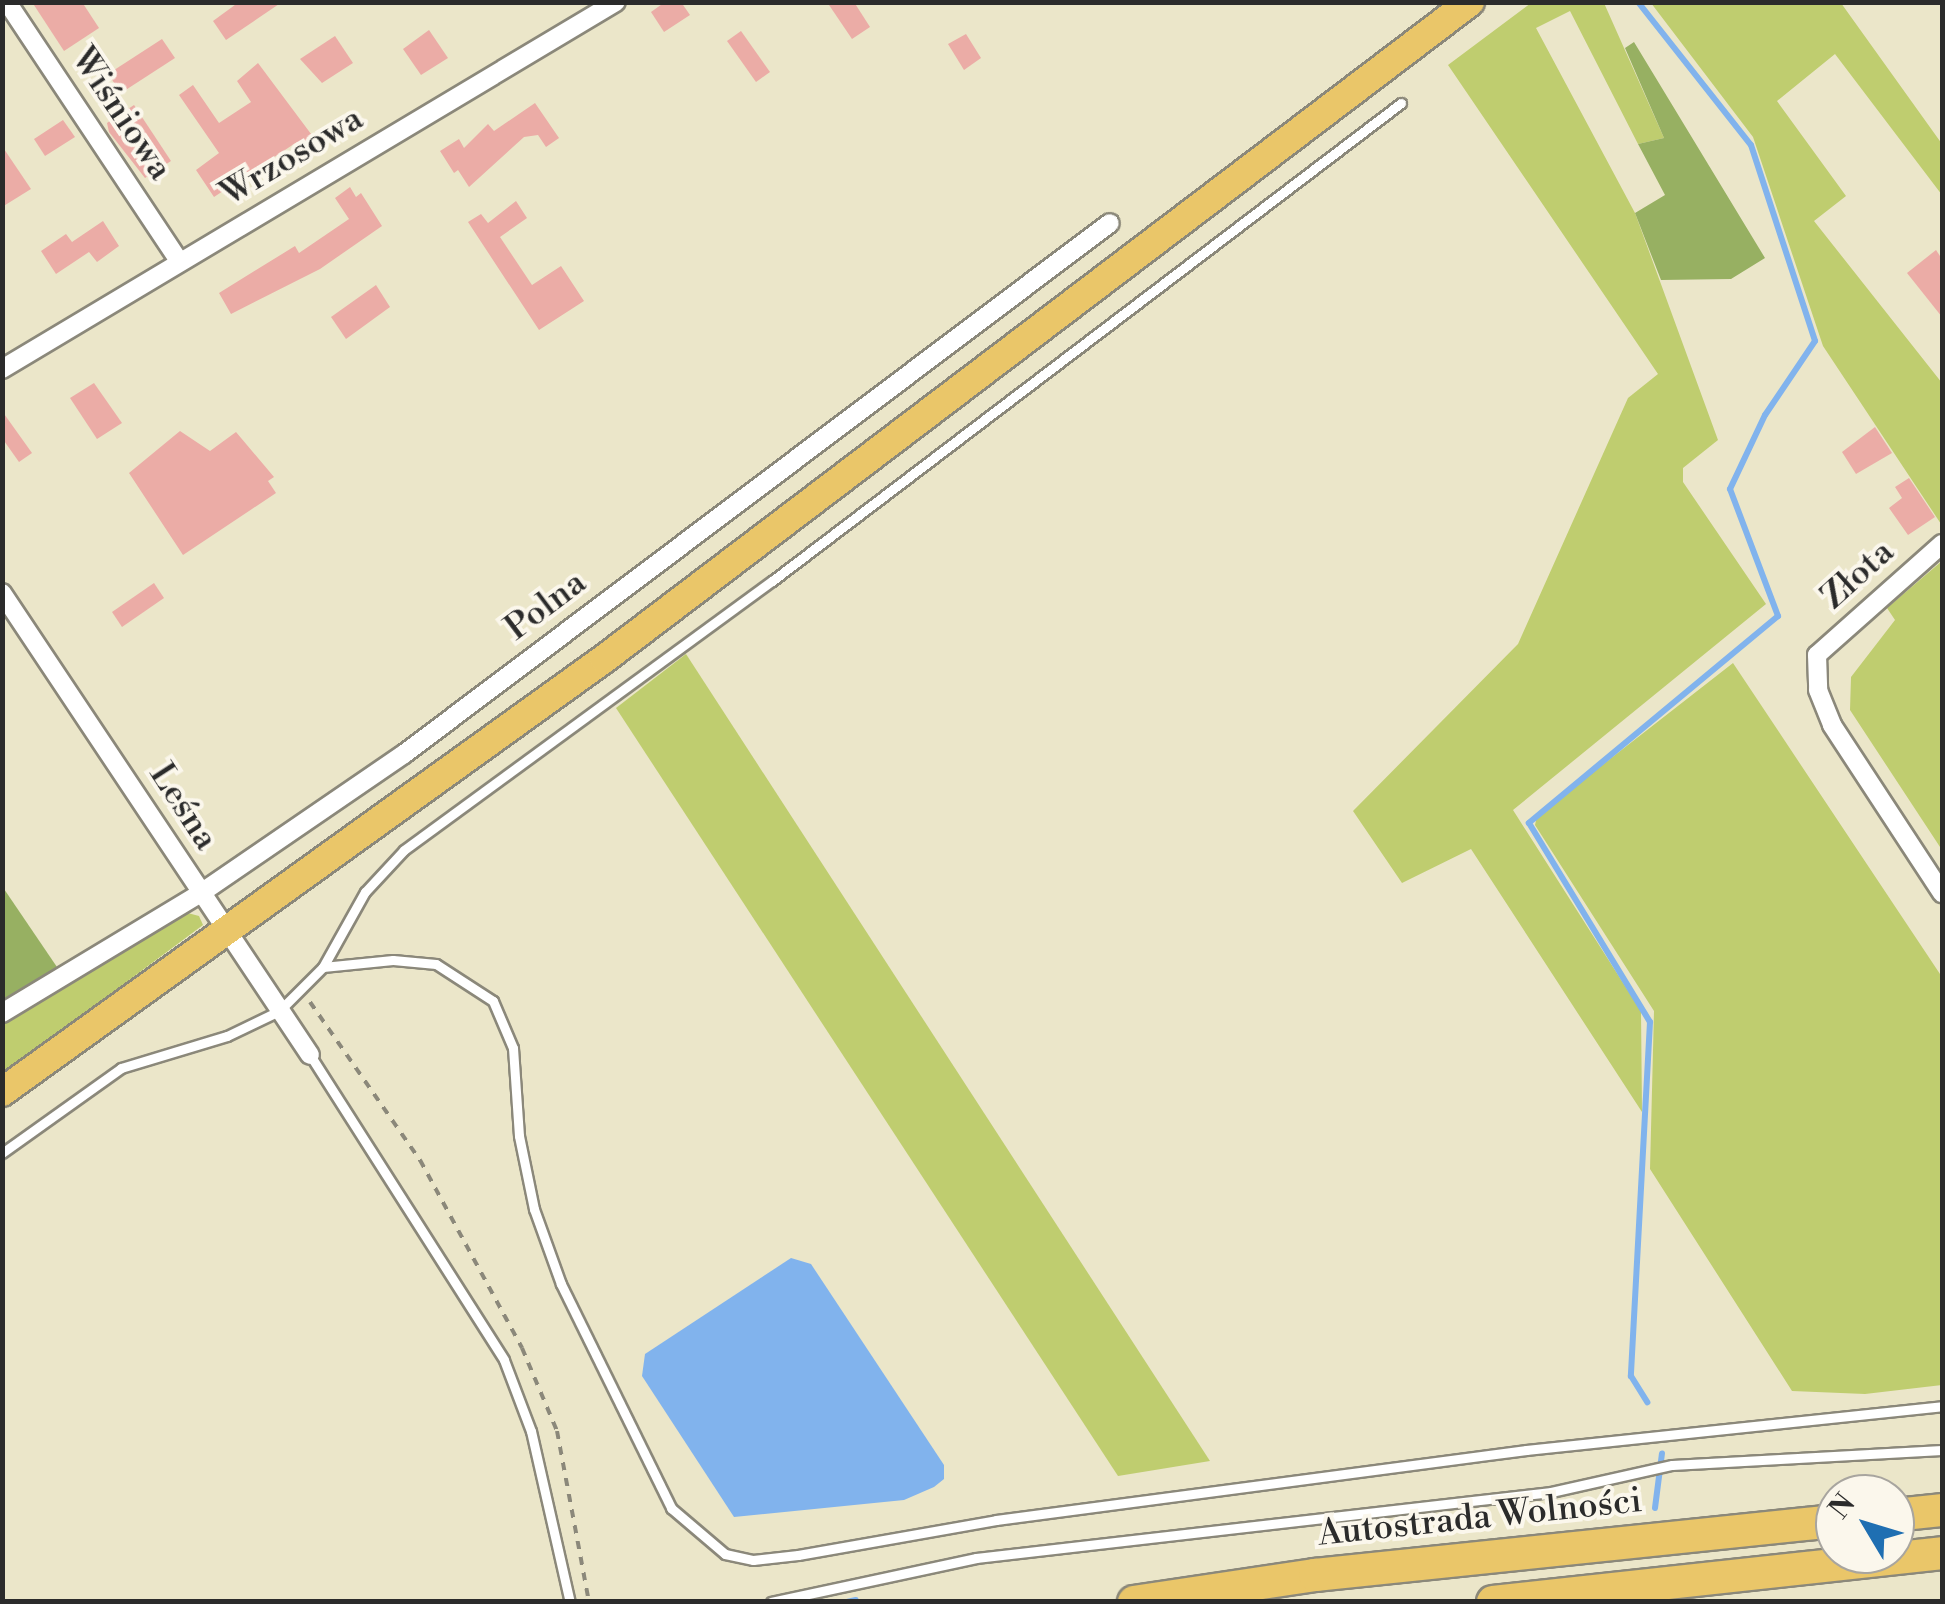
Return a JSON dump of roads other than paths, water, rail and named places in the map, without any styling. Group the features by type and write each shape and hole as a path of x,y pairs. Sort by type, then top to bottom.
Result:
{"highway":[{"path":"1915,1513 1942,1510"},
{"name":"Autostrada Wolności","path":"1134,1602 1315,1576 1815,1523"},
{"path":"1493,1602 1942,1553"}],"main road":[{"path":"2,1092 604,659 1470,2"}],"street":[{"name":"Wiśniowa","path":"8,2 180,262"},
{"name":"Wrzosowa","path":"2,369 609,4"},
{"name":"Polna","path":"2,1013 201,893 404,754 1110,223"},
{"name":"Złota","path":"1942,544 1817,654 1818,690 1832,725 1942,892"},
{"name":"Leśna","path":"2,593 201,893 223,933 310,1055"}],"lane":[{"path":"2,1153 121,1068 227,1036 279,1011 323,967 365,892 404,850 788,569 1401,103"},
{"path":"323,967 393,960 436,964 493,1001 513,1048 519,1136 534,1209 561,1284 671,1508 725,1554 753,1560 798,1555 996,1520 1526,1450 1942,1406"},
{"path":"310,1055 504,1360 531,1431 570,1602"},
{"path":"771,1602 976,1558 1514,1496 1672,1465 1942,1450"}],"water":[{"path":"791,1258 811,1264 944,1465 944,1479 934,1487 904,1500 734,1517 642,1376 645,1354"}],"waterway":[{"path":"1638,2 1751,145 1815,341 1765,415 1730,489 1778,616 1529,823 1650,1022 1631,1376 1647,1402"},
{"path":"1655,1508 1662,1453"},
{"path":"847,1602 856,1600"}]}
